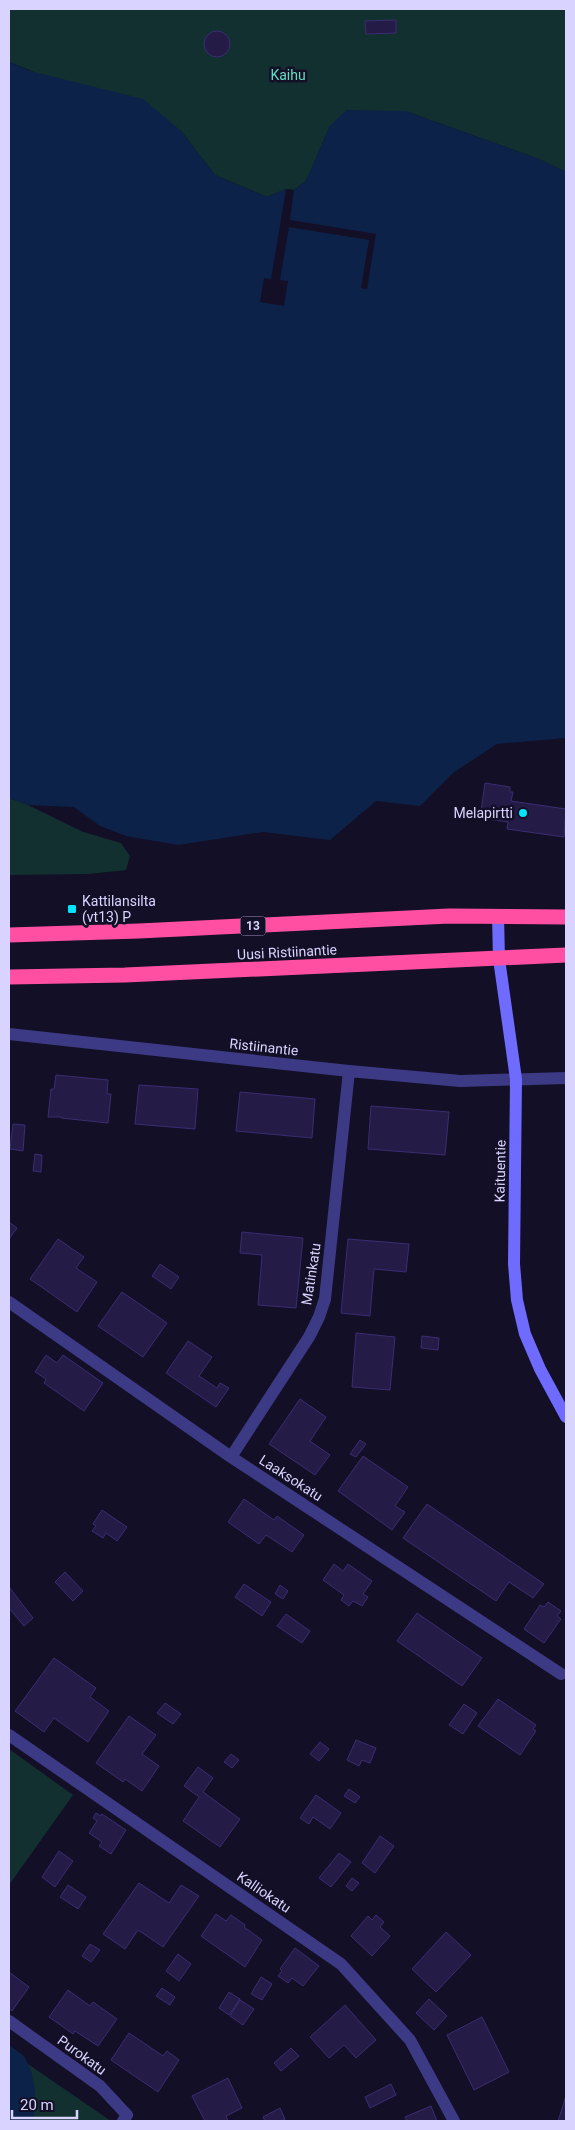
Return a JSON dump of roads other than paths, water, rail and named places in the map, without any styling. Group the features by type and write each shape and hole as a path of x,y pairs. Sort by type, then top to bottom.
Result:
{"highway":[{"name":"Uusi Ristiinantie","path":"9,935 149,931 450,916 566,917"},
{"name":"Uusi Ristiinantie","path":"9,977 125,976 566,955"}],"street":[{"name":"Kaituentie","path":"498,916 499,959 516,1079 514,1264 517,1300 524,1334 540,1369 566,1417"},
{"name":"Ristiinantie","path":"9,1034 349,1071 460,1081 566,1078"},
{"name":"Matinkatu","path":"231,1456 309,1337 325,1299 349,1071"},
{"name":"Laaksokatu","path":"9,1302 231,1456 560,1674"},
{"name":"Kalliokatu","path":"9,1736 341,1964 410,2040 454,2121"},
{"name":"Purokatu","path":"9,2021 100,2086 127,2115 123,2121"}],"water":[{"path":"9,62 30,71 143,99 181,131 215,175 267,197 286,189 294,190 306,181 330,126 346,110 405,111 539,159 566,172 566,738 497,744 453,773 420,806 376,801 330,840 263,832 178,845 126,836 100,826 74,807 28,805 9,798"},
{"path":"9,2045 24,2056 29,2065 35,2097 33,2121 9,2121"}],"place":[{"name":"Melapirtti","path":"523,813"},
{"name":"Kattilansilta (vt13) P","path":"72,909"}],"park label":[{"name":"Kaihu","path":"288,75"}]}
